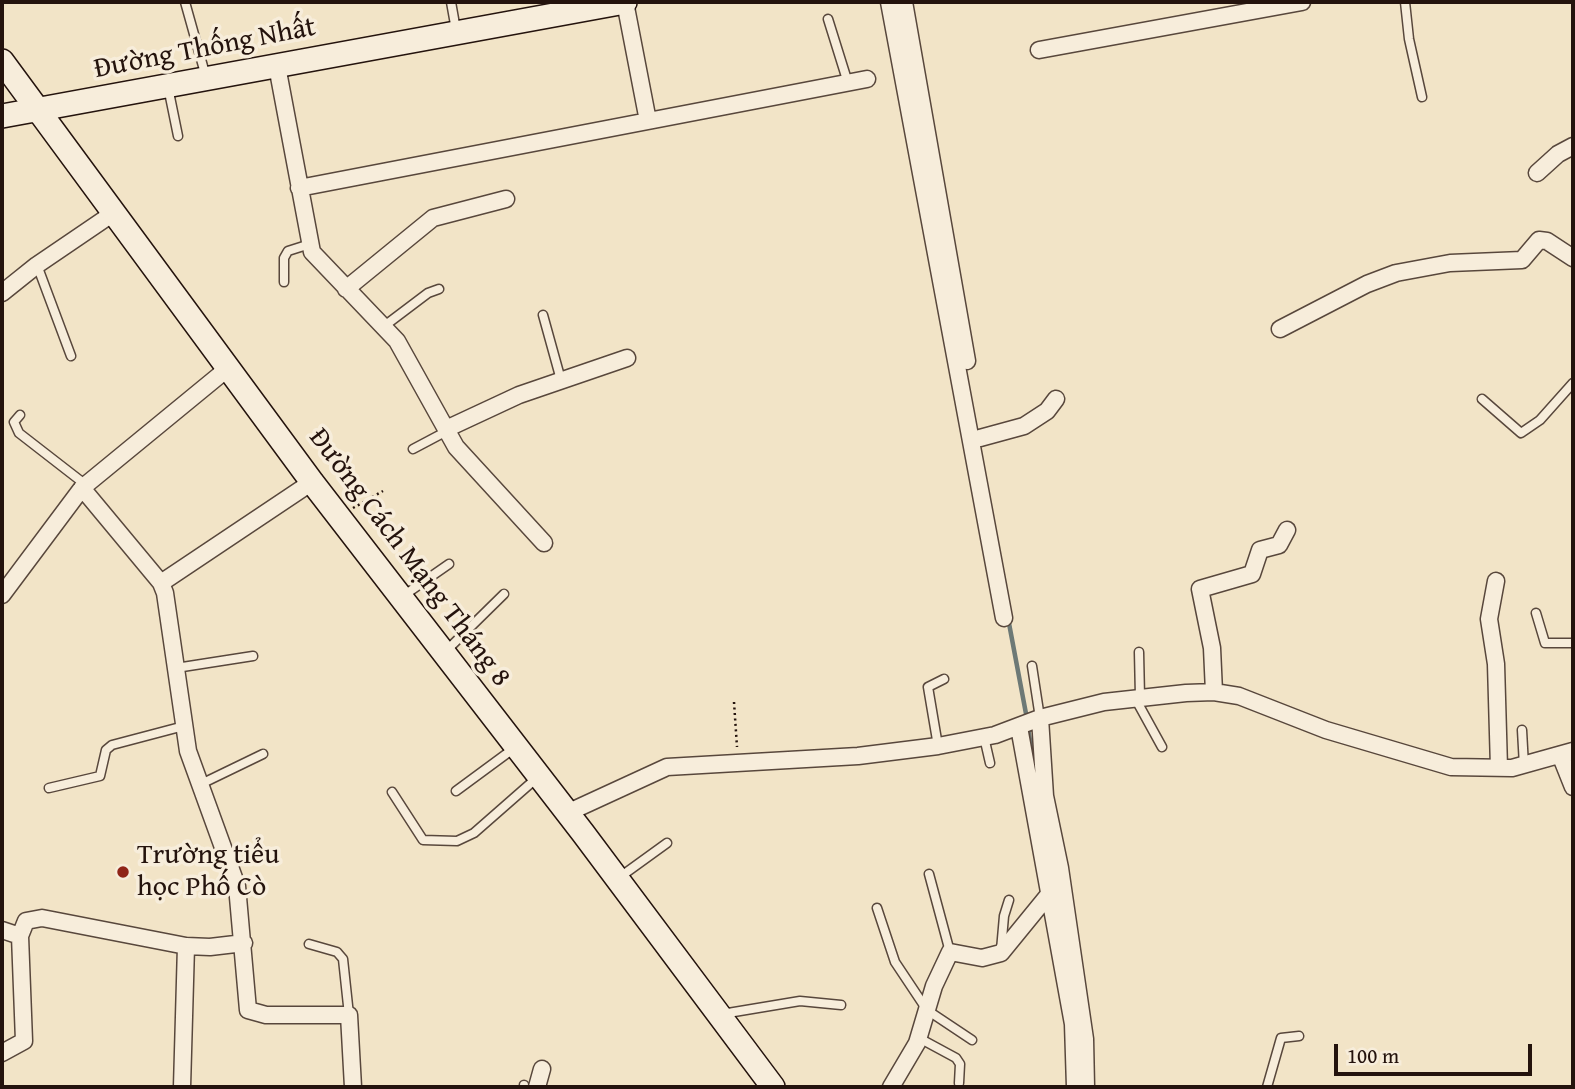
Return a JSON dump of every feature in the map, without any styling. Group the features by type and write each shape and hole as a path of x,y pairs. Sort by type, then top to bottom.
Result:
{"street":[{"name":"Đường Thống Nhất","path":"2,116 625,2"},
{"path":"625,2 648,121"},
{"path":"889,2 1009,617 904,2"},
{"path":"1038,50 1301,2"},
{"name":"Đường Cách Mạng Tháng 8","path":"2,61 227,369 443,654 568,813 773,1087"},
{"path":"277,65 310,244 320,263 383,327 405,354 463,457 544,543"},
{"path":"299,188 867,79"},
{"path":"1537,173 1558,154 1573,146"},
{"path":"346,289 433,218 506,199"},
{"path":"2,293 37,265 112,214"},
{"path":"1280,329 1367,284 1396,273 1450,263 1522,260 1539,240 1546,240 1573,257"},
{"path":"447,430 519,395 627,358"},
{"path":"2,595 84,487 227,369"},
{"path":"980,438 1024,426 1046,411 1056,399"},
{"path":"161,583 312,482"},
{"path":"84,487 161,583 168,608 188,751 233,868 244,943 248,1010 253,1013 349,1015 353,1087"},
{"path":"1214,692 1212,648 1200,589 1252,574 1260,550 1279,545 1287,530"},
{"path":"1496,581 1489,618 1496,664 1499,768"},
{"path":"568,813 667,767 858,756 937,746 984,737 1029,723 1138,697 1214,692 1239,696 1326,730 1441,766 1524,766 1567,754 1573,787"},
{"path":"1029,723 1050,893 1073,1024 1074,1087"},
{"path":"1029,723 1060,869 1085,1039 1086,1087"},
{"path":"891,1087 909,1062 950,952 982,958 1001,953 1050,893"},
{"path":"2,1053 20,1046 25,1036 20,936 26,921 42,918 186,946 210,947 244,943"},
{"path":"2,930 20,936"},
{"path":"182,1087 186,946"},
{"path":"528,1087 542,1069"}],"lane":[{"path":"185,2 206,79"},
{"path":"451,2 457,33"},
{"path":"1405,2 1410,49 1422,97"},
{"path":"828,19 848,83"},
{"path":"168,87 178,136"},
{"path":"284,282 284,258 288,251 310,244"},
{"path":"37,265 71,356"},
{"path":"383,327 416,301 439,289"},
{"path":"543,315 561,380"},
{"path":"1482,399 1521,433 1540,420 1573,383"},
{"path":"20,415 14,422 19,433 84,487"},
{"path":"413,449 447,430"},
{"path":"400,598 449,564"},
{"path":"443,654 504,594"},
{"path":"1536,613 1545,643 1573,643"},
{"path":"1139,652 1138,697 1162,747"},
{"path":"176,668 253,656"},
{"path":"1029,723 1032,666"},
{"path":"937,746 929,687 944,679"},
{"path":"49,788 100,776 106,750 112,746 184,726"},
{"path":"1522,730 1524,766"},
{"path":"984,737 990,762"},
{"path":"456,791 516,747"},
{"path":"201,784 262,754"},
{"path":"392,792 422,840 457,841 474,833 539,776"},
{"path":"618,879 667,843"},
{"path":"929,874 950,952"},
{"path":"1001,953 1004,916 1009,901"},
{"path":"877,908 895,961 927,1010 972,1040"},
{"path":"309,944 337,952 343,959 349,1015"},
{"path":"719,1015 800,1001 841,1005"},
{"path":"1267,1087 1281,1038 1299,1036"},
{"path":"919,1038 956,1058 960,1064 959,1083"}],"path":[{"path":"338,516 383,491"},
{"path":"734,702 738,761"}],"waterway":[{"path":"1008,618 1027,719"},
{"path":"1028,728 1036,778"}],"place":[{"name":"Trường tiểu học Phố Cò","path":"123,872"}]}
